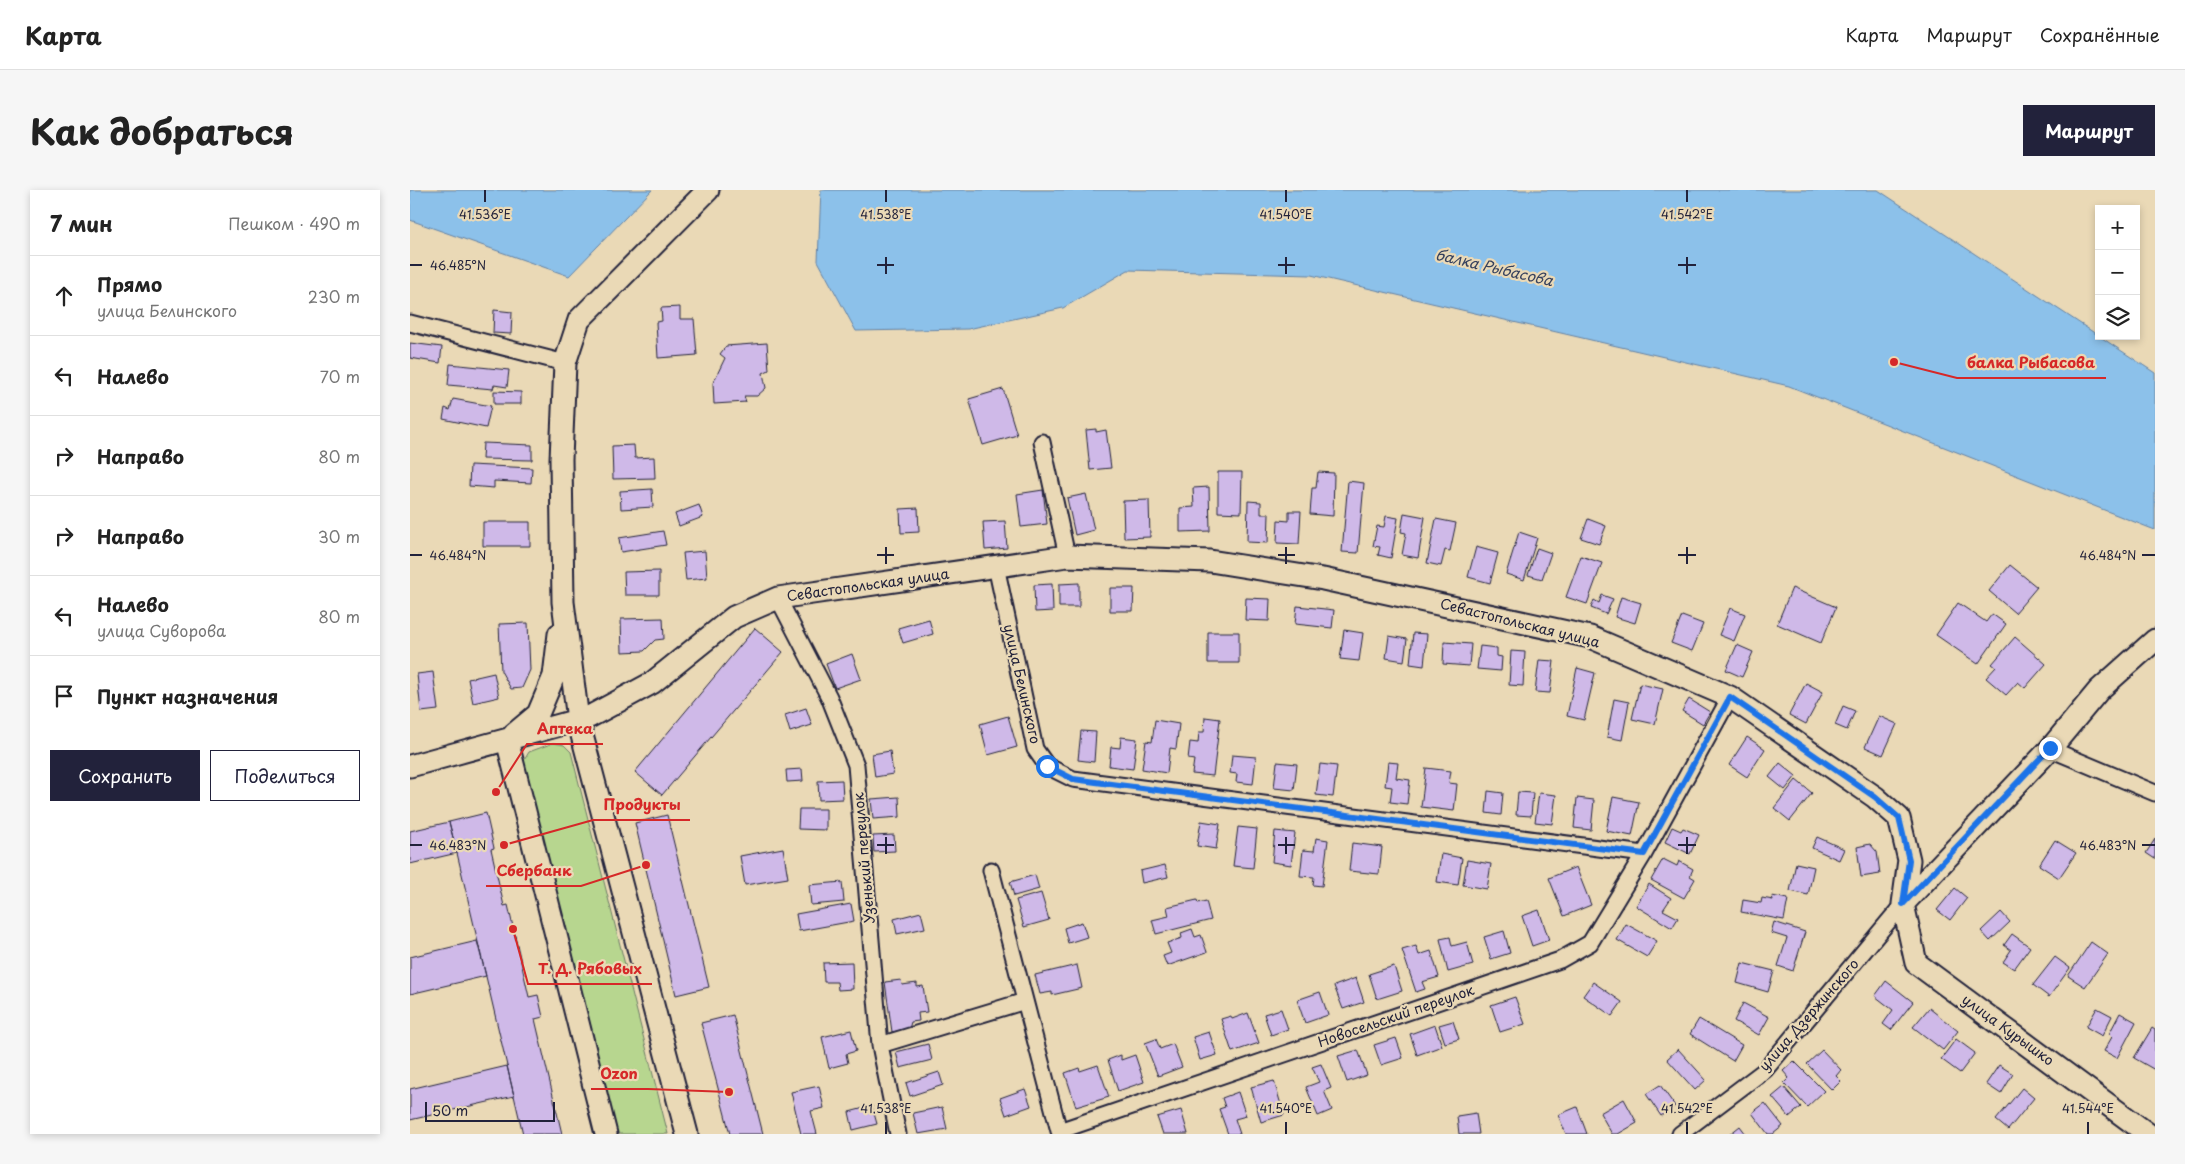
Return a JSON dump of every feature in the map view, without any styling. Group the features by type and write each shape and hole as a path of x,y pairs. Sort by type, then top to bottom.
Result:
{"main road":[{"path":"687,1134 578,720 563,602 561,458 565,362 580,320 708,190"},
{"name":"Севастопольская улица","path":"410,766 590,717 652,683 734,617 778,598 1067,556 1210,561 1323,580 1447,605 1590,638 1730,697 1875,797 1899,818 1909,860 1903,904"},
{"path":"563,602 554,676 538,714 507,740 606,1134"},
{"path":"1903,904 2050,748 2099,690 2155,640"},
{"name":"улица Курышко","path":"1903,904 1916,962 2148,1134"}],"street":[{"path":"410,323 565,362"},
{"path":"1042,442 1067,556"},
{"name":"улица Белинского","path":"996,566 1035,749 1047,766 1073,779 1644,854"},
{"name":"Узенький переулок","path":"778,598 829,697 856,765 880,1045 898,1134"},
{"name":"Новосельский переулок","path":"991,870 1059,1131 1560,960 1590,943 1644,854 1730,697"},
{"path":"2050,748 2155,793"},
{"name":"улица Дзержинского","path":"1680,1134 1765,1070 1903,904"},
{"path":"880,1045 1025,1001"}],"green space":[{"path":"553,743 564,745 571,752 668,1134 617,1134 524,771 523,762 529,752"}],"water":[{"path":"410,190 652,190 569,276 410,220"},
{"path":"821,190 1878,190 2095,333 2095,340 2105,340 2155,373 2155,530 1789,386 1311,275 1128,270 1063,308 968,329 856,331 818,261"}],"building":[{"path":"680,307 680,319 694,319 697,355 658,358 656,322 662,321 661,308"},
{"path":"494,310 512,312 511,334 493,333"},
{"path":"410,343 442,347 440,363 410,358"},
{"path":"767,343 769,370 763,373 766,388 757,396 744,396 746,402 714,404 713,383 725,358 720,354 726,346"},
{"path":"450,364 509,370 507,387 494,385 493,389 448,385"},
{"path":"1003,389 1017,435 983,445 969,399"},
{"path":"494,391 521,392 521,404 494,404"},
{"path":"453,399 491,406 486,428 443,419 445,408 450,410"},
{"path":"1096,429 1096,432 1106,430 1111,468 1090,470 1086,430"},
{"path":"483,443 532,445 532,460 482,459"},
{"path":"634,445 635,458 654,457 655,478 613,479 612,446"},
{"path":"470,465 532,468 531,483 494,481 494,488 469,486"},
{"path":"1218,472 1242,472 1241,513 1218,512"},
{"path":"1318,472 1334,473 1333,516 1310,514 1312,488 1316,488"},
{"path":"1348,481 1364,483 1358,553 1342,552"},
{"path":"1209,487 1210,531 1180,532 1180,508 1194,507 1193,488"},
{"path":"652,489 653,507 621,509 620,491"},
{"path":"1043,490 1047,524 1021,527 1017,494"},
{"path":"1086,494 1094,530 1075,535 1067,498"},
{"path":"1149,500 1150,537 1124,538 1123,501"},
{"path":"1248,501 1261,502 1261,514 1269,514 1268,543 1247,542"},
{"path":"699,505 703,517 679,526 675,514"},
{"path":"918,508 919,532 901,533 900,509"},
{"path":"1289,511 1301,511 1299,544 1277,543 1278,520 1289,521"},
{"path":"1404,513 1425,517 1418,558 1402,555 1406,533 1401,532"},
{"path":"1386,516 1398,518 1391,558 1378,555 1380,547 1373,546 1377,526 1384,527"},
{"path":"1436,519 1456,523 1450,551 1445,550 1441,566 1427,563"},
{"path":"1588,519 1606,526 1599,544 1581,538"},
{"path":"1005,521 1007,548 985,550 983,522"},
{"path":"483,522 530,522 530,546 483,546"},
{"path":"663,531 666,545 621,552 619,538"},
{"path":"1519,532 1537,538 1524,580 1506,574"},
{"path":"1476,547 1498,553 1490,583 1468,577"},
{"path":"1537,548 1551,553 1542,579 1528,575"},
{"path":"705,551 707,578 686,580 683,553"},
{"path":"1581,556 1602,563 1587,604 1566,597"},
{"path":"2010,565 2037,587 2015,613 1989,591"},
{"path":"659,571 659,595 625,595 624,572"},
{"path":"1079,583 1079,607 1059,607 1059,584"},
{"path":"1052,584 1053,611 1035,612 1034,585"},
{"path":"1110,588 1134,588 1133,611 1110,611"},
{"path":"1792,588 1836,607 1821,643 1777,624"},
{"path":"1602,595 1613,599 1606,614 1591,608 1594,600 1599,603"},
{"path":"1621,597 1641,603 1635,623 1615,617"},
{"path":"1246,598 1270,599 1269,621 1245,620"},
{"path":"1958,603 1986,622 1992,614 2006,624 1978,664 1936,635"},
{"path":"1297,606 1334,610 1332,628 1295,624"},
{"path":"1730,608 1745,614 1734,641 1719,635"},
{"path":"1682,616 1703,624 1692,651 1671,643"},
{"path":"663,618 664,639 655,640 644,651 622,652 621,619"},
{"path":"929,619 933,634 903,643 898,628"},
{"path":"528,623 530,670 522,688 511,689 501,671 499,624"},
{"path":"755,628 783,652 662,795 635,772"},
{"path":"1344,630 1363,633 1359,661 1340,659"},
{"path":"1208,632 1239,632 1239,663 1208,663"},
{"path":"1413,633 1427,634 1424,666 1410,664"},
{"path":"1389,636 1407,639 1404,661 1386,658"},
{"path":"2015,637 2046,664 2025,688 2018,682 2006,695 1986,678 1996,667 1992,664"},
{"path":"1444,642 1471,644 1469,666 1443,664"},
{"path":"1737,645 1753,652 1742,677 1726,670"},
{"path":"1480,646 1497,648 1497,656 1502,657 1501,671 1477,669"},
{"path":"1511,651 1525,652 1523,686 1509,685"},
{"path":"852,654 861,679 835,688 826,664"},
{"path":"1539,660 1554,661 1550,693 1535,692"},
{"path":"1577,668 1595,673 1584,720 1567,716"},
{"path":"433,672 438,710 421,712 417,674"},
{"path":"494,673 499,697 473,703 468,679"},
{"path":"1806,683 1823,692 1806,724 1789,715"},
{"path":"1640,684 1663,689 1655,724 1632,719"},
{"path":"1614,699 1629,702 1622,740 1607,737"},
{"path":"1689,699 1710,712 1703,724 1682,711"},
{"path":"1843,706 1855,711 1847,730 1835,725"},
{"path":"806,708 812,725 790,732 785,715"},
{"path":"1008,716 1017,747 988,755 980,724"},
{"path":"1879,716 1897,724 1883,755 1865,747"},
{"path":"1205,717 1220,719 1213,776 1192,774 1194,760 1188,759 1190,742 1198,743 1199,732 1204,732"},
{"path":"1155,720 1179,724 1176,749 1170,748 1167,773 1142,769 1146,741 1152,742"},
{"path":"1081,731 1096,732 1094,762 1078,760"},
{"path":"1121,737 1137,739 1133,769 1109,766 1111,747 1120,748"},
{"path":"1747,737 1765,749 1747,777 1729,765"},
{"path":"890,751 893,774 875,777 872,754"},
{"path":"1232,755 1256,757 1253,784 1236,782 1237,774 1230,773"},
{"path":"1277,762 1297,764 1294,790 1274,788"},
{"path":"1388,762 1398,763 1396,778 1410,780 1407,804 1390,802 1392,787 1385,786"},
{"path":"1780,763 1796,776 1785,790 1769,777"},
{"path":"1320,764 1337,766 1333,797 1316,795"},
{"path":"1426,768 1451,771 1449,783 1457,784 1454,811 1421,807"},
{"path":"802,769 803,781 787,782 786,770"},
{"path":"842,780 843,799 819,800 818,781"},
{"path":"1796,780 1812,793 1790,821 1774,808"},
{"path":"1488,791 1503,793 1501,815 1486,813"},
{"path":"1518,792 1533,793 1531,816 1516,815"},
{"path":"1539,793 1556,795 1552,824 1535,822"},
{"path":"899,797 900,817 873,819 871,799"},
{"path":"1613,797 1639,802 1632,836 1606,831"},
{"path":"1577,798 1594,800 1591,830 1574,828"},
{"path":"799,809 826,809 826,830 798,829"},
{"path":"486,813 494,848 491,849 504,906 508,905 529,997 538,995 543,1017 535,1019 562,1134 523,1134 449,822"},
{"path":"667,815 709,987 676,995 635,823"},
{"path":"1201,821 1220,824 1216,849 1197,846"},
{"path":"449,822 457,853 410,864 410,831"},
{"path":"1238,827 1257,829 1253,868 1233,866"},
{"path":"1672,827 1681,831 1683,828 1699,835 1690,854 1665,842"},
{"path":"1275,831 1295,833 1291,865 1272,862"},
{"path":"894,835 895,851 874,852 873,836"},
{"path":"1817,837 1844,849 1839,860 1812,848"},
{"path":"1316,838 1328,840 1322,886 1313,885 1314,877 1300,876 1303,850 1314,851"},
{"path":"2155,839 2155,859 2146,853"},
{"path":"2055,840 2076,853 2059,878 2039,865"},
{"path":"1352,843 1382,847 1379,874 1349,871"},
{"path":"1870,844 1877,852 1880,874 1861,877 1857,847"},
{"path":"783,848 788,878 745,885 740,856"},
{"path":"1441,854 1462,858 1458,885 1437,882"},
{"path":"1663,859 1677,866 1679,861 1693,869 1690,876 1695,879 1684,898 1651,880"},
{"path":"1467,860 1491,864 1487,889 1463,885"},
{"path":"1796,863 1814,867 1808,895 1790,891"},
{"path":"1165,865 1168,877 1142,883 1140,871"},
{"path":"1576,867 1591,905 1564,916 1549,878"},
{"path":"1035,875 1039,889 1014,896 1010,882"},
{"path":"842,882 844,902 811,905 809,885"},
{"path":"1649,884 1671,898 1663,910 1678,918 1672,928 1636,906"},
{"path":"1955,888 1967,898 1950,920 1937,910"},
{"path":"1041,893 1049,920 1024,927 1016,900"},
{"path":"1772,896 1788,899 1784,920 1741,912 1743,900 1761,903 1762,898 1773,900"},
{"path":"1197,900 1198,903 1206,901 1211,920 1156,934 1152,920 1169,916 1167,907"},
{"path":"851,904 854,921 799,931 796,914"},
{"path":"1539,910 1549,940 1532,946 1522,916"},
{"path":"921,912 925,928 897,934 894,919"},
{"path":"2001,912 2010,922 1990,941 1981,931"},
{"path":"1082,922 1087,937 1068,943 1064,928"},
{"path":"1774,922 1805,932 1793,971 1778,966 1787,938 1771,933"},
{"path":"1626,924 1657,941 1647,957 1617,940"},
{"path":"1192,929 1195,937 1201,935 1207,952 1167,966 1163,956 1171,953 1167,943 1182,938 1181,933"},
{"path":"1504,931 1510,953 1491,959 1484,937"},
{"path":"2012,934 2030,947 2014,969 2003,962 2011,950 2004,945"},
{"path":"1450,937 1452,946 1467,942 1473,965 1448,972 1440,939"},
{"path":"477,941 486,976 410,994 410,957"},
{"path":"2091,942 2108,954 2085,987 2068,976"},
{"path":"1416,946 1419,955 1431,951 1439,977 1422,982 1425,989 1416,992 1402,950"},
{"path":"2055,957 2070,968 2049,997 2033,985"},
{"path":"852,962 853,989 838,990 837,982 824,982 823,963"},
{"path":"1742,963 1774,971 1768,992 1737,983"},
{"path":"1077,965 1082,988 1052,995 1052,992 1040,994 1035,975"},
{"path":"1394,966 1402,991 1377,999 1369,974"},
{"path":"1356,978 1364,1002 1343,1009 1334,986"},
{"path":"901,980 902,985 917,983 917,987 923,986 927,1012 918,1013 919,1021 911,1022 909,1029 892,1032 885,982"},
{"path":"1886,981 1913,1002 1891,1030 1883,1024 1893,1010 1875,996"},
{"path":"1593,982 1622,1002 1612,1016 1583,996"},
{"path":"1320,992 1328,1015 1305,1023 1297,1000"},
{"path":"1515,997 1525,1024 1500,1032 1491,1005"},
{"path":"1743,1003 1769,1017 1759,1035 1734,1021"},
{"path":"1929,1008 1958,1031 1943,1050 1913,1027"},
{"path":"2097,1008 2112,1016 2102,1036 2086,1027"},
{"path":"1281,1009 1288,1029 1271,1035 1264,1014"},
{"path":"1248,1013 1259,1043 1232,1052 1221,1019 1231,1016 1232,1019"},
{"path":"2120,1013 2136,1022 2117,1058 2104,1051 2112,1037 2109,1034"},
{"path":"733,1015 763,1134 730,1134 701,1023"},
{"path":"1699,1019 1742,1045 1733,1061 1690,1034"},
{"path":"1453,1021 1459,1039 1445,1043 1439,1025"},
{"path":"1435,1025 1442,1046 1417,1055 1410,1034"},
{"path":"2152,1028 2155,1030 2155,1070 2134,1058"},
{"path":"851,1030 856,1051 846,1054 848,1063 829,1068 822,1037"},
{"path":"1209,1032 1217,1055 1200,1060 1193,1037"},
{"path":"1396,1038 1403,1058 1381,1065 1374,1045"},
{"path":"1156,1039 1160,1049 1173,1044 1182,1067 1158,1076 1145,1043"},
{"path":"1956,1039 1975,1053 1960,1073 1941,1059"},
{"path":"928,1044 932,1060 900,1068 896,1052"},
{"path":"1678,1049 1706,1080 1695,1090 1667,1059"},
{"path":"1358,1050 1367,1075 1347,1082 1338,1056"},
{"path":"1822,1050 1841,1070 1836,1076 1841,1081 1832,1090 1807,1064"},
{"path":"1121,1055 1121,1060 1135,1055 1144,1082 1118,1091 1108,1060"},
{"path":"1794,1061 1824,1091 1807,1107 1784,1083 1789,1078 1783,1071"},
{"path":"1321,1064 1331,1088 1324,1091 1332,1110 1318,1116 1306,1087 1319,1082 1312,1067"},
{"path":"1098,1065 1109,1097 1076,1107 1065,1073 1079,1068 1080,1071"},
{"path":"1999,1065 2013,1074 2001,1094 1986,1084"},
{"path":"507,1066 514,1096 410,1120 410,1089"},
{"path":"939,1072 943,1085 910,1096 906,1083"},
{"path":"1274,1081 1284,1115 1261,1122 1251,1087"},
{"path":"1660,1085 1675,1106 1661,1116 1646,1094"},
{"path":"819,1086 824,1108 811,1111 817,1134 801,1134 791,1092"},
{"path":"1784,1087 1801,1107 1789,1117 1772,1097"},
{"path":"2022,1088 2034,1098 2008,1130 1996,1120"},
{"path":"1025,1089 1031,1106 1006,1115 1000,1098"},
{"path":"1238,1092 1246,1116 1235,1119 1240,1134 1228,1134 1219,1109 1225,1107 1222,1098"},
{"path":"1624,1099 1637,1123 1618,1134 1612,1134 1600,1113"},
{"path":"1765,1103 1783,1126 1773,1134 1768,1134 1752,1113"},
{"path":"872,1106 877,1124 853,1130 849,1112"},
{"path":"942,1107 947,1129 918,1134 913,1113"},
{"path":"1577,1107 1587,1134 1566,1134 1558,1115"},
{"path":"1181,1110 1188,1134 1163,1134 1157,1117"},
{"path":"1476,1113 1479,1134 1459,1134 1457,1116"},
{"path":"1740,1126 1746,1134 1730,1134"}],"place":[{"name":"балка Рыбасова","path":"1894,362"},
{"name":"Аптека","path":"496,792"},
{"name":"Продукты","path":"504,845"},
{"name":"Сбербанк","path":"646,865"},
{"name":"Т. Д. Рябовых","path":"513,929"},
{"name":"Ozon","path":"729,1092"}],"route":[{"path":"1047,766 1073,779 1644,854 1730,697 1875,797 1899,818 1909,860 1903,904 2050,748"}]}
